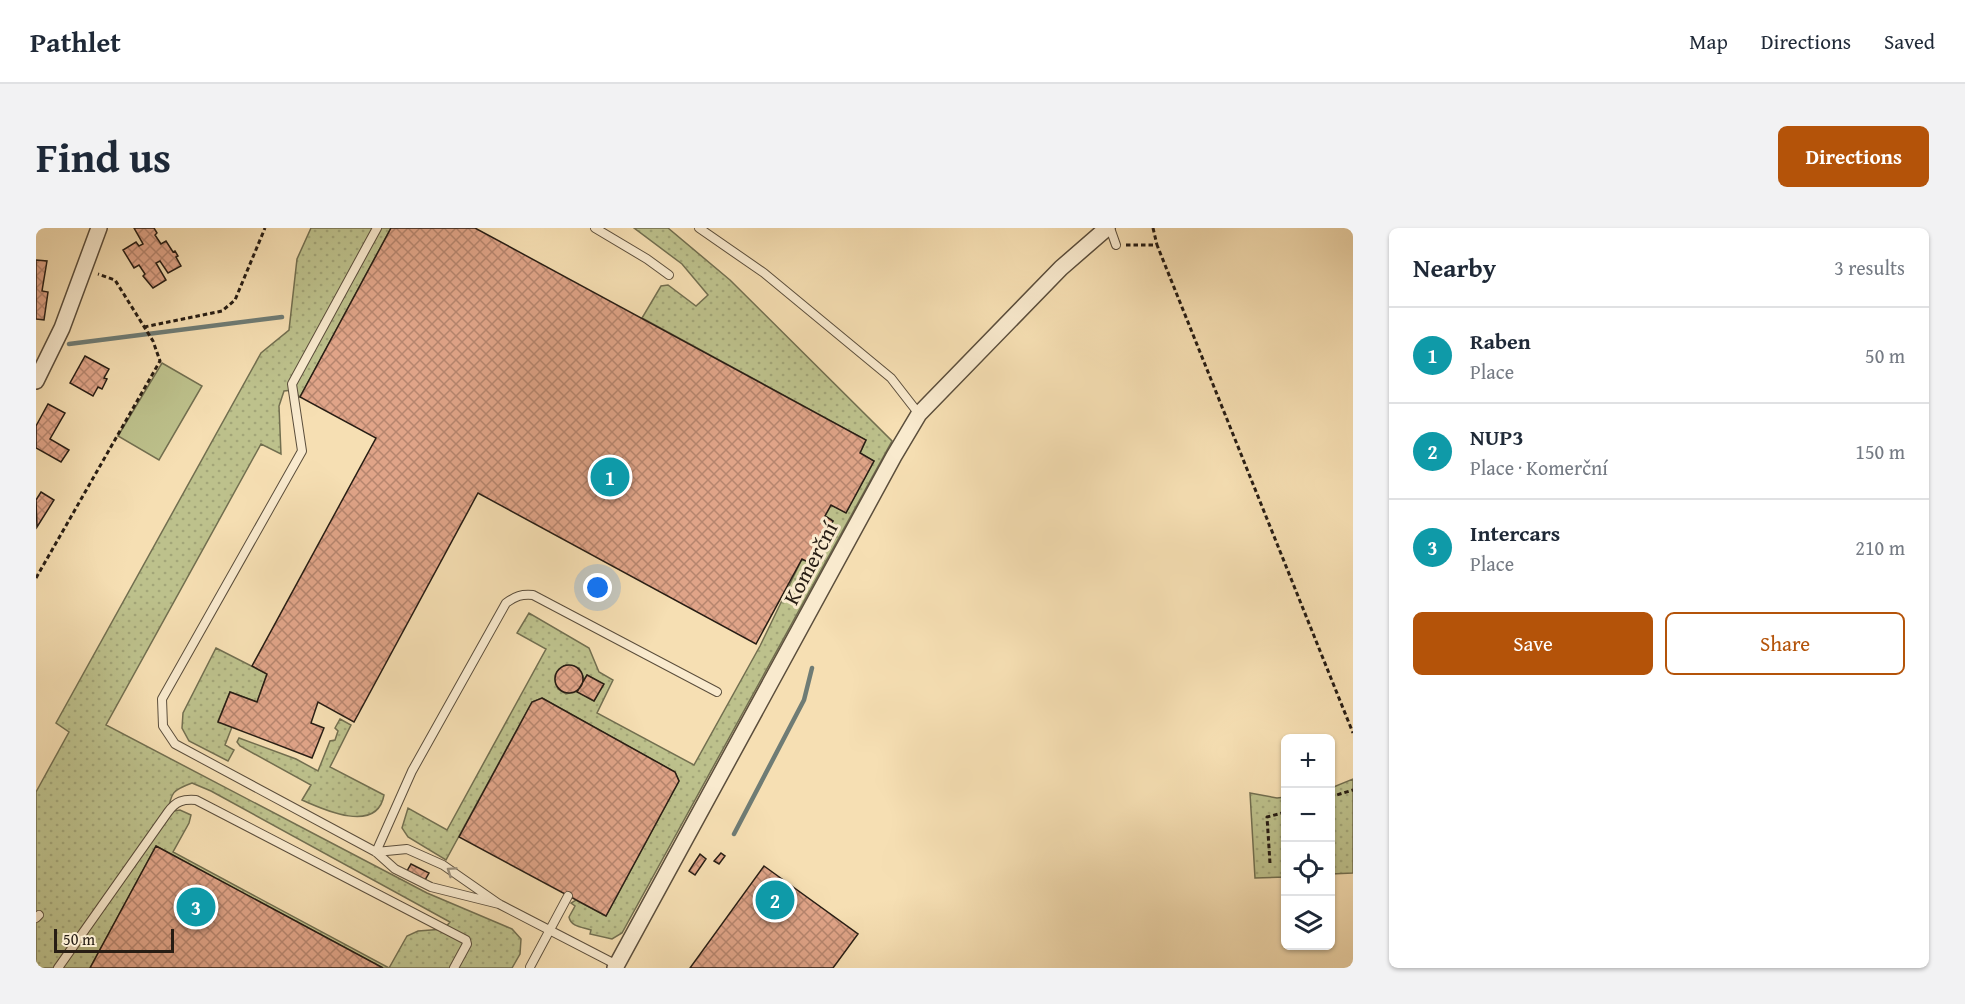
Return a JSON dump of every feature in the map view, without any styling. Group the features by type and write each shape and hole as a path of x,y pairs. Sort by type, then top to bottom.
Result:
{"street":[{"path":"36,381 62,328 99,228"},
{"name":"Komerční","path":"616,966 888,466 919,414 1061,268 1108,228"}],"lane":[{"path":"377,228 292,384 303,451 162,699 163,726 175,744 376,852 395,869 431,887 499,904"},
{"path":"595,228 669,275"},
{"path":"699,228 764,273 891,378 919,414"},
{"path":"1108,228 1116,245"},
{"path":"376,852 412,771 506,603 516,596 534,595 717,692"},
{"path":"58,968 172,807 183,799 196,800 466,940 467,944 454,968"},
{"path":"376,852 407,849 443,865 499,904 616,966"},
{"path":"530,967 568,896"}],"path":[{"path":"145,328 222,311 230,306 235,300 265,228"},
{"path":"1153,228 1157,245 1353,733"},
{"path":"1116,245 1157,245"},
{"path":"36,578 160,361 153,341 115,280 85,269"},
{"path":"1335,795 1353,790"},
{"path":"1270,863 1267,817 1281,813"}],"green space":[{"path":"311,228 391,228 300,397 293,390 284,391 279,406 281,454 261,444 106,725 427,893 512,929 521,939 520,954 512,968 389,968 383,968 156,846 90,968 36,968 36,792 69,732 56,723 261,353 289,330 297,259","holes":["192,783 211,791 450,922 444,929 418,931 407,936 389,968 173,852 191,815 180,810 168,812 170,800 177,790"]},
{"path":"634,228 668,228 730,280 892,441 622,933 612,939 590,934 591,930 572,923 569,917 575,906 571,903 576,900 606,916 679,781 675,772 542,698 532,702 446,860 408,837 402,828 408,808 447,830 546,649 517,633 529,613 589,648 599,672 613,680 597,713 694,765 760,646 802,559 810,563 833,521 825,516 831,505 846,512 874,461 860,453 866,440 642,318 661,286 668,285 696,306 708,295 682,264","holes":["566,665 579,668 584,680 587,675 603,684 594,701 577,691 566,694 556,685 556,675 559,669"]},
{"path":"162,363 202,386 159,460 118,436"},
{"path":"216,648 267,674 257,702 230,692 218,721 232,727 225,745 234,750 228,761 189,741 182,728 183,713"},
{"path":"340,719 351,725 330,767 384,795 379,807 371,814 349,816 302,800 311,785 240,746 237,742 239,738 296,759 318,771 330,741 335,740 338,731 335,728"},
{"path":"1353,779 1353,873 1335,874 1335,786"},
{"path":"1250,793 1281,798 1281,877 1255,878"}],"building":[{"path":"134,228 154,228 157,233 155,235 161,244 166,241 178,256 176,257 181,266 168,273 160,261 156,263 166,280 153,288 143,276 145,274 139,265 134,268 123,250 136,242 139,246 143,244"},
{"path":"391,228 475,228 866,440 860,453 874,461 846,513 831,505 825,516 833,521 810,563 802,559 756,644 478,493 354,722 318,702 311,723 324,728 312,758 218,722 230,692 257,702 267,674 252,666 376,438 300,397"},
{"path":"36,260 47,261 42,291 48,292 44,320 36,319"},
{"path":"85,356 109,369 102,389 98,387 93,396 70,383"},
{"path":"48,404 65,413 50,439 69,450 61,462 36,448 36,426"},
{"path":"41,492 54,500 37,527 36,500"},
{"path":"569,665 579,669 583,679 579,689 569,693 559,689 555,679 559,669"},
{"path":"587,675 604,684 594,701 577,692"},
{"path":"542,698 675,772 679,781 606,916 459,837 532,702"},
{"path":"156,846 383,968 90,968"},
{"path":"721,853 725,856 719,864 714,861"},
{"path":"700,854 706,859 695,875 689,871"},
{"path":"411,864 429,873 425,880 407,871"},
{"path":"764,866 858,934 833,968 690,968"}],"waterway":[{"path":"69,344 282,317"},
{"path":"734,834 804,700 812,668"}],"place":[{"name":"Raben","path":"610,477"},
{"name":"NUP3","path":"775,900"},
{"name":"Intercars","path":"196,907"}]}
